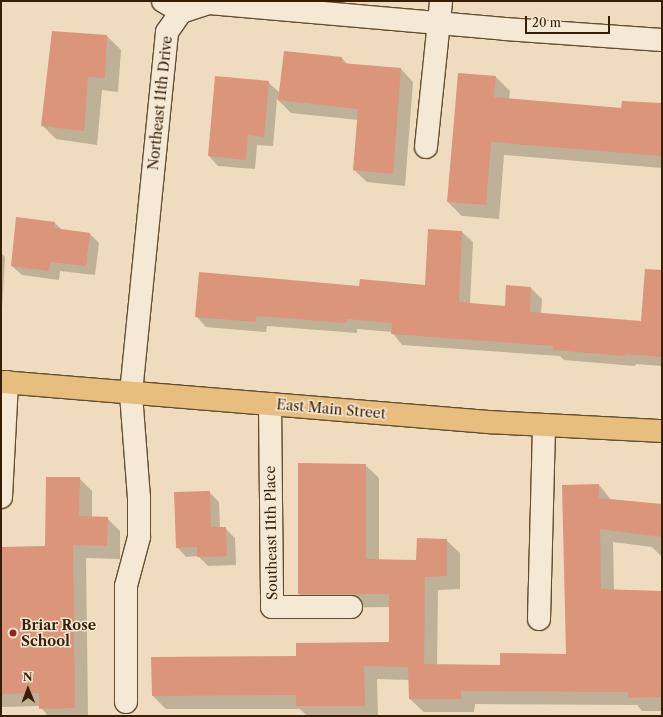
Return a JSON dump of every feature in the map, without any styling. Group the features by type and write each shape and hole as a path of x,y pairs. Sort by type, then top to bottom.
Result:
{"main road":[{"name":"East Main Street","path":"4,382 544,425 662,431"}],"street":[{"path":"426,147 441,1"},
{"name":"Northeast 11th Drive","path":"126,702 126,586 136,551 139,514 131,393 167,32 172,6 209,3 316,7 439,24 662,40"},
{"path":"1,497 4,382"},
{"name":"Southeast 11th Place","path":"270,404 272,607 351,607"},
{"path":"539,619 544,425"}],"building":[{"path":"52,31 107,35 105,78 88,77 84,131 41,126"},
{"path":"284,51 342,57 341,63 401,68 393,174 353,170 358,109 278,100"},
{"path":"458,73 496,76 494,97 621,108 622,101 662,103 662,156 491,142 486,205 447,202"},
{"path":"215,76 269,81 264,137 248,135 246,160 208,156"},
{"path":"16,217 55,222 54,228 90,233 86,266 50,262 49,271 11,266"},
{"path":"428,229 462,231 459,302 505,306 506,285 531,287 530,312 641,321 645,269 662,270 662,357 625,354 625,356 553,350 553,346 391,334 392,323 347,319 347,323 256,316 256,322 195,317 199,272 359,286 360,279 425,285"},
{"path":"298,463 366,464 366,559 416,560 417,538 447,539 447,576 425,577 424,664 500,665 500,653 566,654 562,485 599,484 599,498 662,504 662,537 600,529 601,589 662,591 662,697 628,698 628,692 461,691 461,699 409,699 408,667 364,666 365,706 296,706 296,695 152,696 151,657 296,656 296,643 389,642 389,594 298,594"},
{"path":"46,477 80,477 79,516 108,517 107,546 73,545 75,708 39,709 39,693 1,694 1,547 45,546"},
{"path":"210,491 211,527 226,527 227,556 197,557 197,547 176,548 174,492"}],"place":[{"name":"Briar Rose School","path":"13,633"}]}
